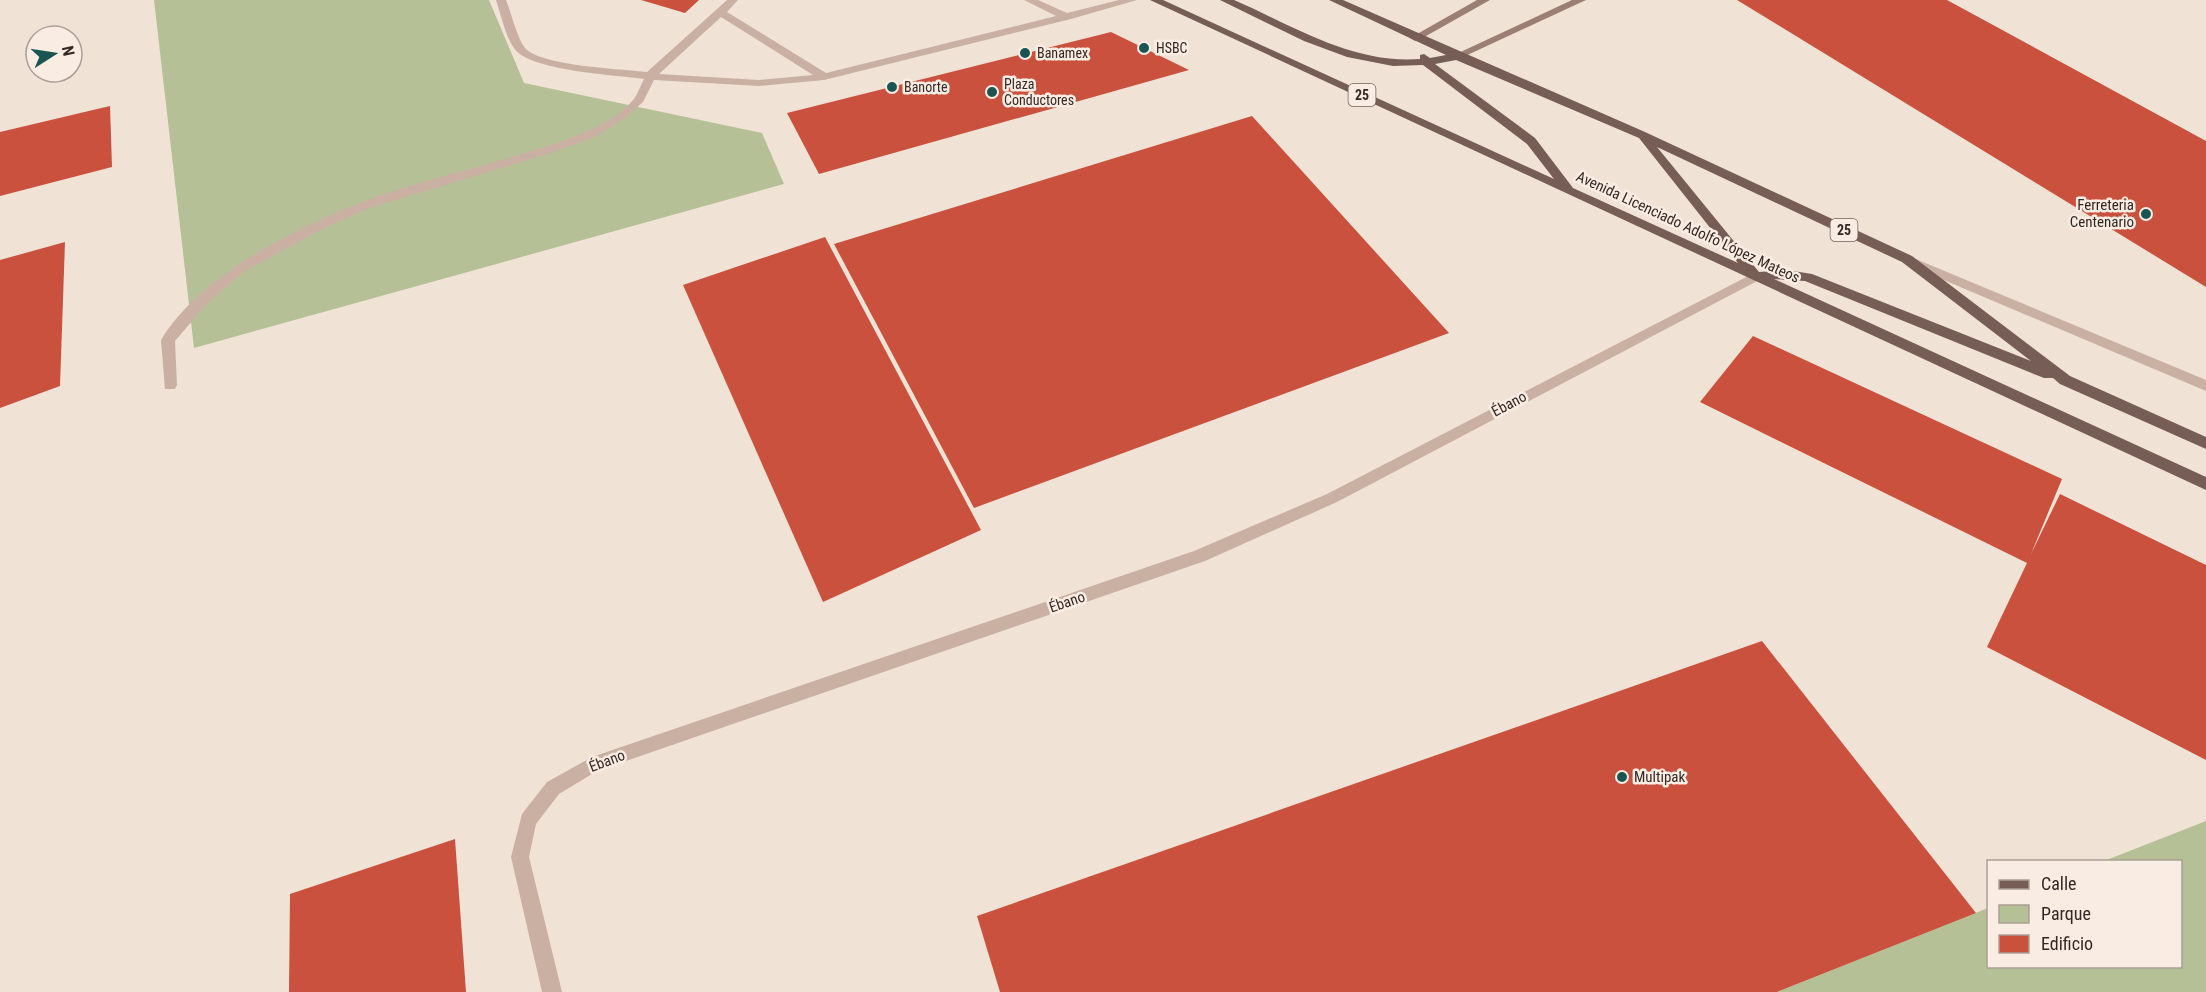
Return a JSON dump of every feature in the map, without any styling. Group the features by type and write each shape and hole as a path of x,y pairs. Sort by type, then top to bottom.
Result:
{"main road":[{"name":"Avenida Licenciado Adolfo López Mateos","path":"1155,0 2206,484"},
{"path":"1225,0 1352,55 1393,63 1427,63 1457,56"},
{"name":"25","path":"1334,0 1415,38 1641,135 1907,259 2065,380 2206,443"},
{"path":"1415,38 1427,63 1531,141 1569,190"},
{"path":"1641,135 1756,276 1787,274 1807,277 2065,380"}],"street":[{"path":"501,0 519,48 530,57 558,65 759,84 824,77 1132,0"},
{"path":"170,385 168,340 200,303 237,270 322,224 365,205 497,167 593,133 620,117 639,100 651,75 734,0"},
{"path":"1029,0 1067,17"},
{"path":"1415,38 1485,0"},
{"path":"1457,56 1581,0"},
{"path":"720,12 824,77"},
{"path":"1907,259 2206,386"},
{"name":"Ébano","path":"552,992 520,857 528,820 553,788 592,765 1199,556 1332,498 1756,276"}],"green space":[{"path":"154,0 489,0 524,83 762,133 784,184 194,348"},
{"path":"2206,821 2206,992 1777,992 1987,908 1987,968 2182,968 2182,860 2107,860"}],"building":[{"path":"641,0 699,0 685,13"},
{"name":"Ferreteria Centenario","path":"1737,0 1947,0 2206,141 2206,287"},
{"name":"Plaza Conductores","path":"1111,32 1189,70 819,174 787,113"},
{"path":"110,106 112,167 0,196 0,132"},
{"path":"1252,116 1449,333 974,508 834,244"},
{"path":"825,237 981,530 823,602 683,285"},
{"path":"65,242 60,386 0,408 0,260"},
{"path":"1753,336 2062,479 2031,554 2060,494 2206,565 2206,760 1987,647 2027,563 1700,402"},
{"name":"Multipak","path":"1762,641 1976,913 1777,992 1000,992 977,916"},
{"path":"455,839 466,992 289,992 290,894"}],"place":[{"name":"HSBC","path":"1144,48"},
{"name":"Banamex","path":"1025,53"},
{"name":"Banorte","path":"892,87"},
{"name":"Plaza Conductores","path":"992,92"},
{"name":"Ferreteria Centenario","path":"2146,214"},
{"name":"Multipak","path":"1622,777"}]}
